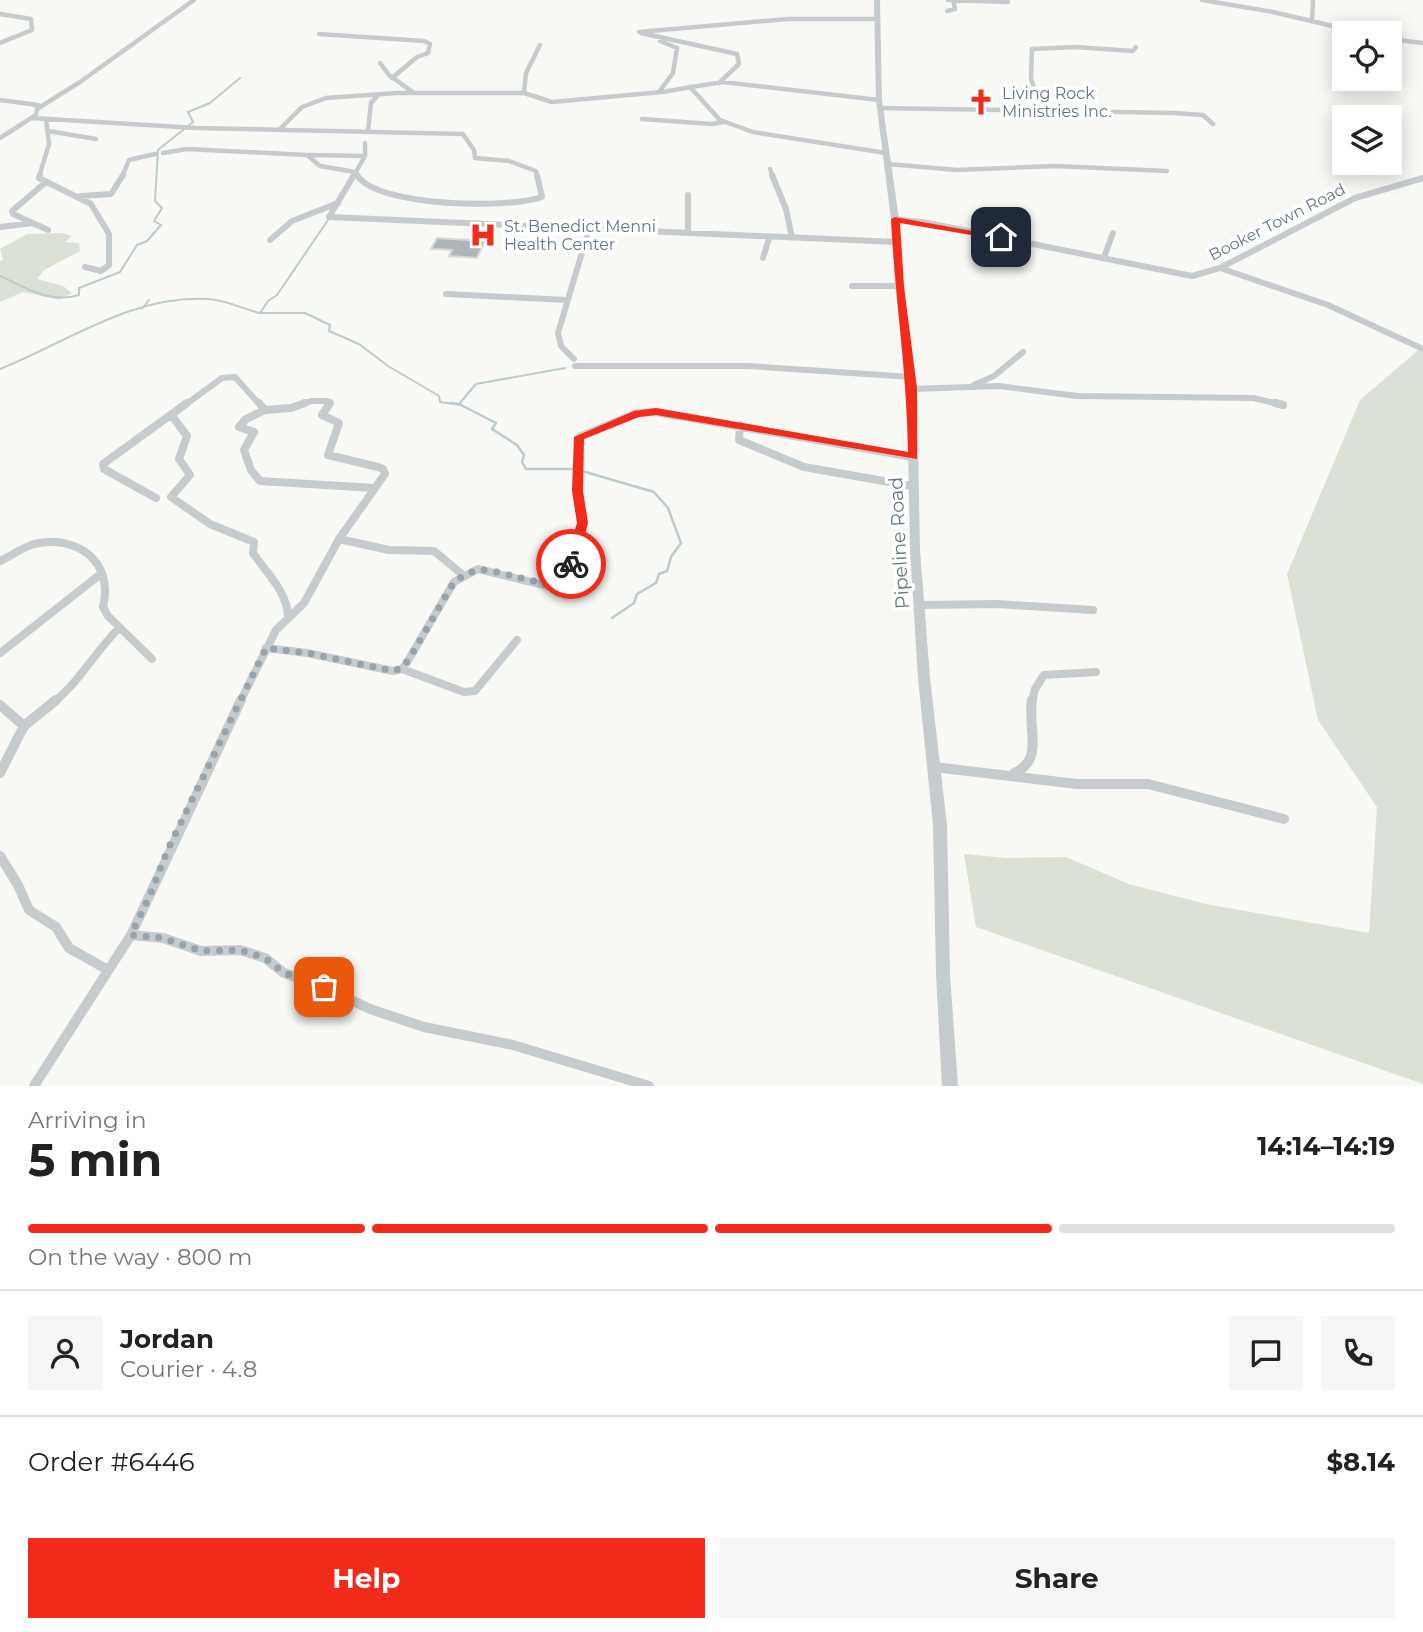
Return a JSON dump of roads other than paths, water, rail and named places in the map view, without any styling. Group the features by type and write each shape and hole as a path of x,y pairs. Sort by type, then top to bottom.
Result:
{"street":[{"path":"37,109 80,82 194,0"},
{"name":"Pipeline Road","path":"877,0 879,100 895,219 899,286 912,383 912,486 919,605 940,825 943,975 950,1086"},
{"path":"950,0 1008,2"},
{"path":"947,12 955,9 950,0"},
{"path":"1202,0 1332,26"},
{"path":"1312,0 1312,21"},
{"path":"0,14 31,19 34,25 32,30 0,43"},
{"path":"659,92 673,73 677,48 639,32 788,19 878,19"},
{"path":"319,34 424,41 430,44 428,53 417,57 392,78"},
{"path":"654,38 685,41 737,54 739,64 719,83"},
{"path":"1402,40 1423,43"},
{"path":"524,93 526,73 540,46"},
{"path":"1042,110 1031,79 1032,49 1075,47 1133,51 1136,47"},
{"path":"380,63 392,78 415,93"},
{"path":"725,79 731,83"},
{"path":"281,128 302,107 326,98 415,93 524,93 552,102 731,83 879,100"},
{"path":"690,88 720,120 768,136 887,159 957,170 1055,166 1167,171"},
{"path":"368,131 371,103 378,95"},
{"path":"0,100 38,105 38,114 0,138"},
{"path":"880,108 1203,115 1213,124"},
{"path":"32,118 196,128 463,134 474,150 475,158 509,161 537,171 542,197 522,203 480,205 405,198 379,191 360,181 355,172"},
{"path":"46,119 49,144 38,178 65,193 78,196 111,194 117,188 128,160 155,154"},
{"path":"642,119 712,124 724,121"},
{"path":"48,131 96,139"},
{"path":"365,143 365,156 329,218 896,242"},
{"path":"163,153 187,149 365,156"},
{"path":"307,155 320,166 355,172"},
{"path":"770,169 786,209 792,238"},
{"name":"Booker Town Road","path":"895,219 1192,276 1220,268 1355,198 1423,178"},
{"path":"46,182 12,211 13,214 48,230"},
{"path":"688,195 688,233"},
{"path":"78,196 90,204 109,234 109,265 102,271 85,267"},
{"path":"270,240 279,227 292,219 338,203"},
{"path":"0,227 36,223"},
{"path":"589,229 560,319 558,340 575,362 748,366 912,383 999,386 1077,396 1253,398 1283,405"},
{"path":"1104,257 1113,233"},
{"path":"763,258 769,238"},
{"path":"1220,268 1328,305 1423,349"},
{"path":"852,286 899,286"},
{"path":"446,294 566,300"},
{"path":"971,386 994,376 1023,352"},
{"path":"156,498 104,469 103,464 228,376 235,377 265,410"},
{"path":"34,1086 131,935 168,849 275,630 304,603 339,539 385,474 383,469 328,454 339,423 322,415 330,403 327,401 311,401 291,408 265,410 246,419 239,427 254,432 244,450 251,470 260,481 374,488"},
{"path":"402,668 454,582 463,575 478,569 489,570 548,586 558,585 565,579 583,523 578,476 579,437 637,413 656,412 740,425 913,457"},
{"path":"172,416 187,436 178,459 190,475 171,497 198,518 232,536 254,542 253,553 281,592 288,608 288,617"},
{"path":"740,425 739,440 804,467 912,486"},
{"path":"339,539 389,550 428,549 463,575"},
{"path":"0,561 32,544 75,545 88,552 96,561 109,593 103,607 152,659"},
{"path":"0,653 102,573"},
{"path":"919,605 997,604 1093,610"},
{"path":"0,773 24,726 73,686 96,651 120,628"},
{"path":"266,648 307,653 386,671 402,668 464,692 475,691 517,640"},
{"path":"1011,775 1026,768 1032,759 1031,704 1035,689 1044,676 1049,673 1096,672"},
{"path":"0,705 24,726"},
{"path":"934,767 1077,784 1148,784 1284,819"},
{"path":"0,856 18,885 29,910 56,927 69,948 108,970"},
{"path":"131,935 163,938 201,951 240,950 265,958 284,973 324,987 370,1009 424,1027 513,1045 649,1086"}],"waterway":[{"path":"0,276 29,290 58,298 79,295 79,288 120,272 137,245 147,241 161,225 154,221 162,208 155,201 158,150 193,122 188,112 210,103 240,78"},
{"path":"260,313 268,301 277,295 328,220"},
{"path":"144,307 180,300 208,299 260,313"},
{"path":"144,307 149,300"},
{"path":"0,369 101,322 144,307"},
{"path":"260,313 305,313 330,325 329,331 359,344 388,366 439,396 440,402 461,405"},
{"path":"459,404 476,384 565,368"},
{"path":"451,403 459,404"},
{"path":"461,405 496,423 492,429 517,445 524,455 522,462 526,469 575,469 654,492 668,508 681,543 671,557 667,571 659,574 656,583 637,594 634,603 612,618"}],"place":[{"name":"Living Rock Ministries Inc.","path":"981,102"},
{"name":"St. Benedict Menni Health Center","path":"483,235"}]}
